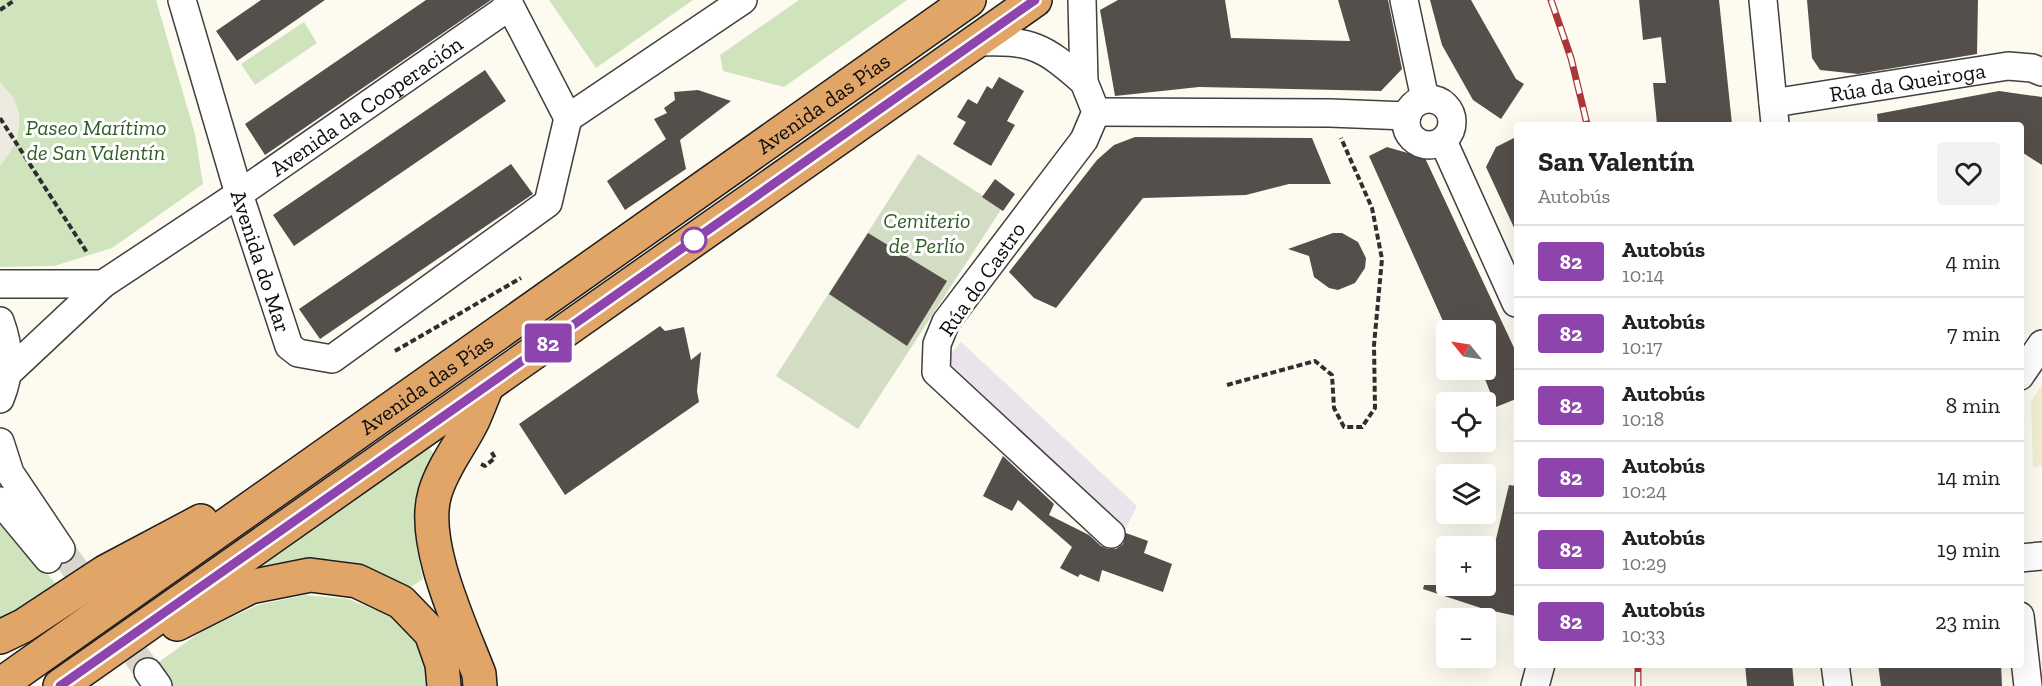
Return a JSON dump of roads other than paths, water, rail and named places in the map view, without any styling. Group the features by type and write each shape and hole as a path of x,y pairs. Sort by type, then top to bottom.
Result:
{"highway":[{"name":"Avenida das Pías","path":"0,685 969,0"},
{"name":"Avenida das Pías","path":"60,686 1035,0"},
{"path":"480,686 479,674 443,581 432,533 434,495 451,456 472,421 486,386"},
{"path":"0,637 23,626 105,572 317,460"},
{"path":"98,659 250,587 310,575 357,581 401,602 430,633 442,664 444,686"}],"street":[{"path":"568,118 743,0"},
{"path":"1082,0 1084,82 1096,112 1330,113 1416,108 1440,102 1451,115 1451,128 1443,141 1430,145 1418,143 1408,131 1416,108 1404,0"},
{"path":"1764,0 1774,114"},
{"name":"Avenida do Mar","path":"185,2 239,194 289,346 298,353 332,359 548,202 568,118"},
{"name":"Avenida da Cooperación","path":"8,373 103,284 239,194 509,3 568,118"},
{"path":"976,42 1012,40 1035,46 1053,55 1084,82"},
{"name":"Rúa da Queiroga","path":"1774,114 2008,66 2032,68 2042,72"},
{"name":"Rúa do Castro","path":"1096,112 1084,140 946,322 937,344 936,372 1111,534"},
{"path":"1443,141 1514,299"},
{"path":"0,284 103,284"},
{"path":"0,321 9,347 8,373 0,399"},
{"path":"2024,370 2042,344"},
{"path":"0,442 10,473 55,554 0,501"},
{"path":"2024,558 2042,556"},
{"path":"2024,651 2028,686"},
{"path":"1535,686 1540,668"},
{"path":"1836,668 1838,686"}],"tunnel":[{"path":"61,549 148,672"}],"railway":[{"path":"1551,0 1571,58 1587,122"},
{"path":"1638,668 1638,686"}],"park label":[{"name":"Paseo Marítimo de San Valentín","path":"96,140"},
{"name":"Cemiterio de Perlío","path":"927,232"}]}
